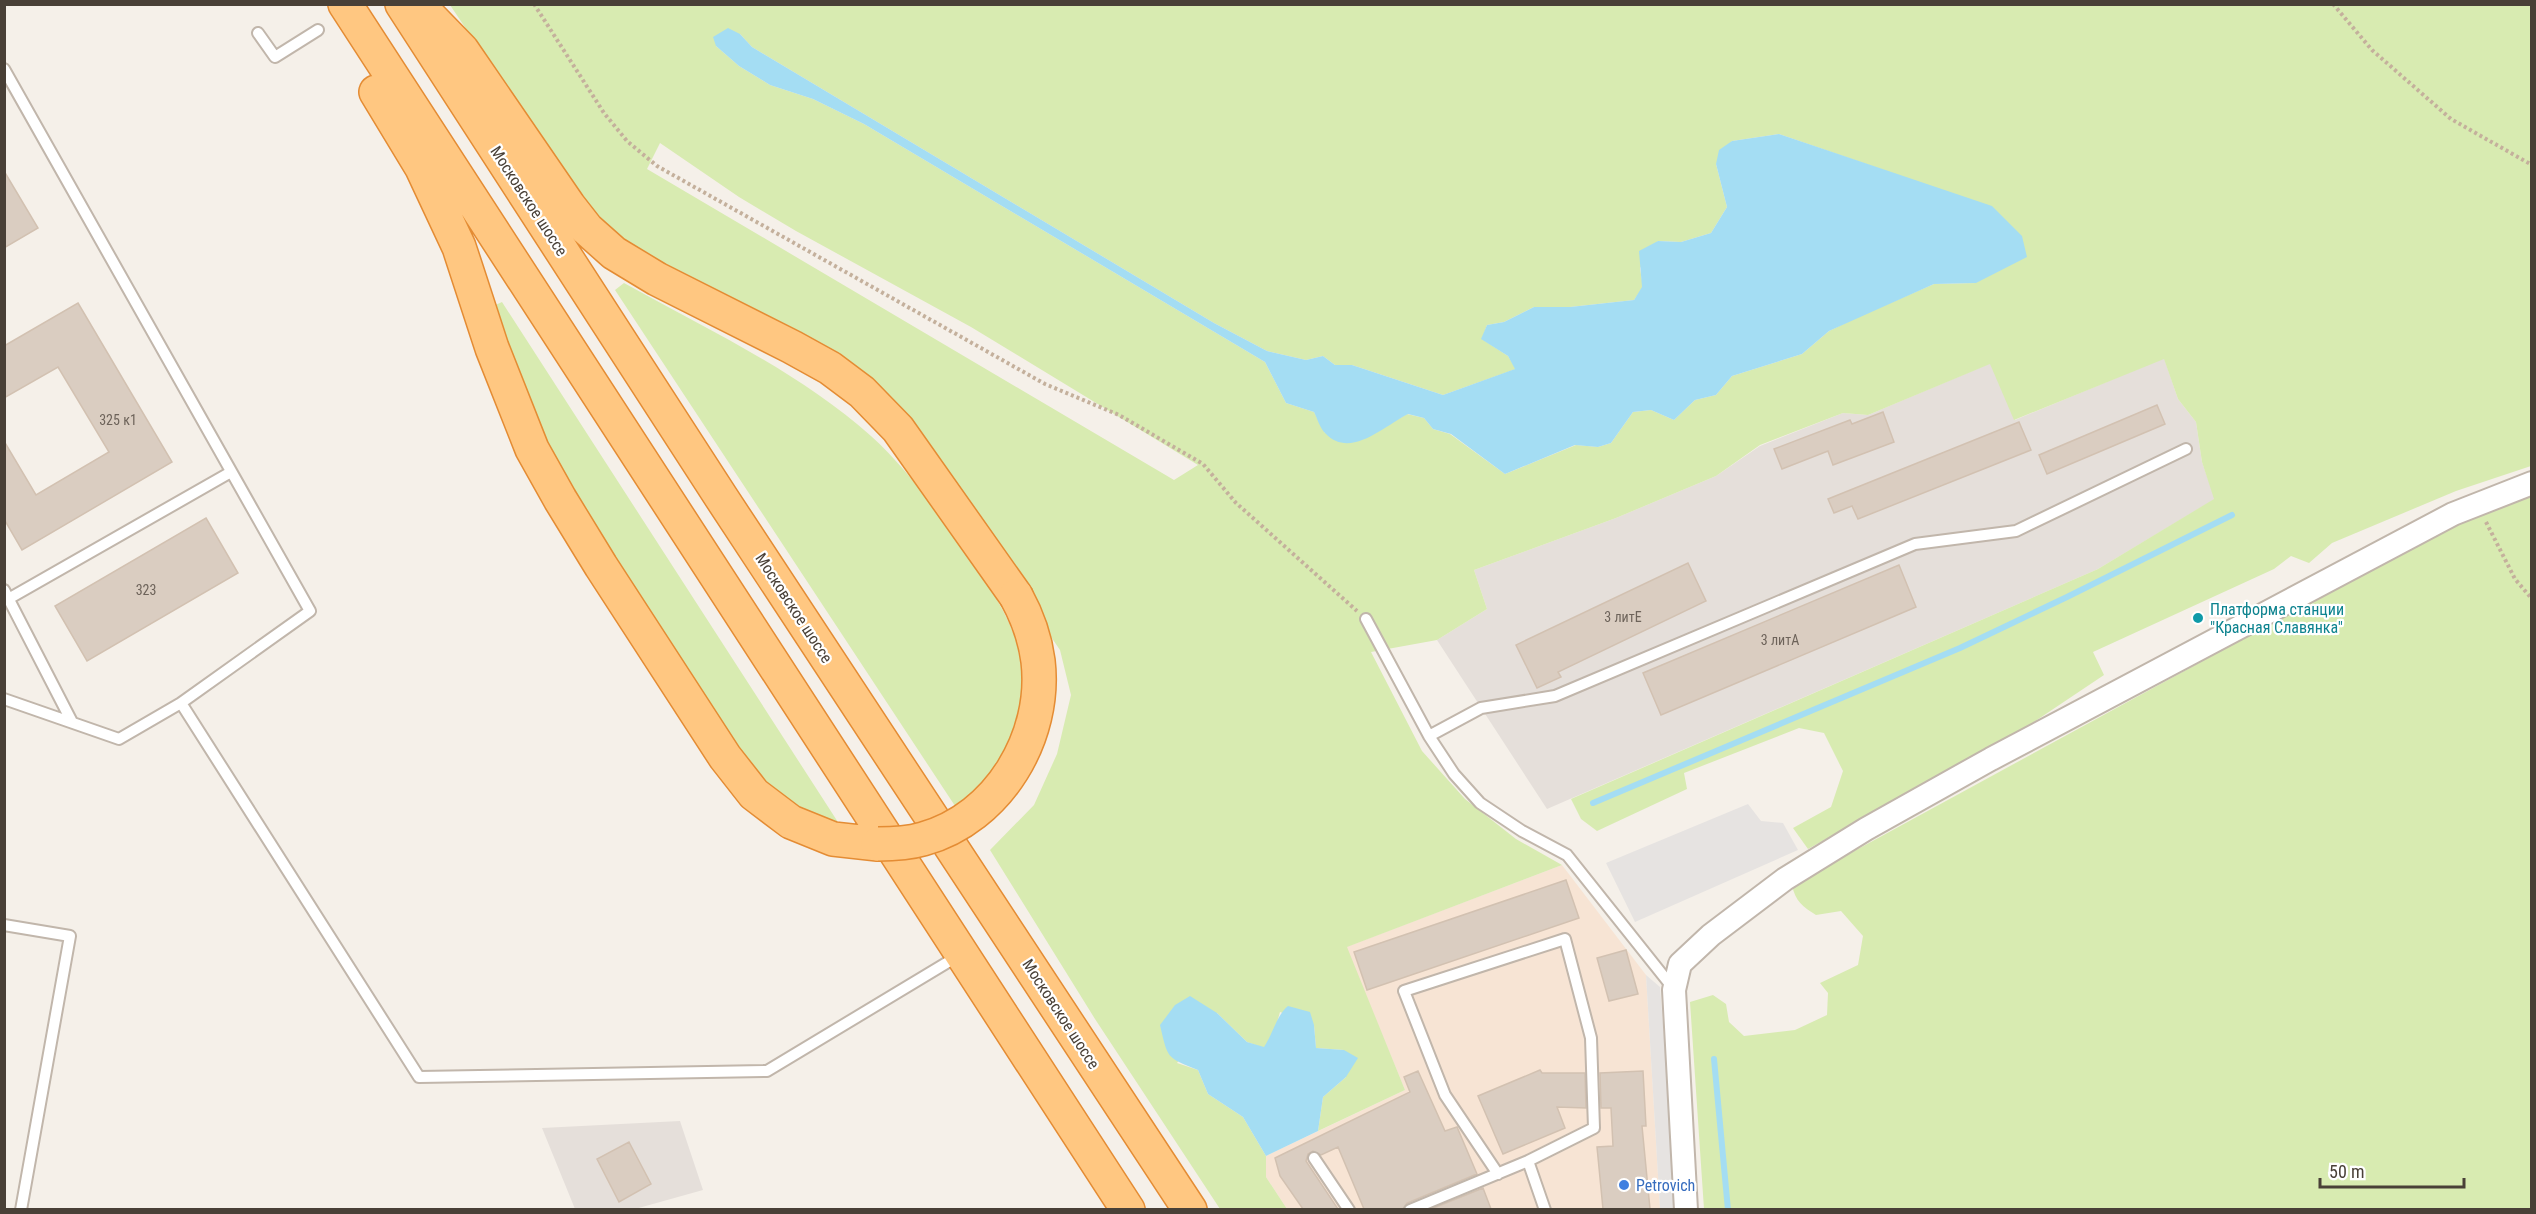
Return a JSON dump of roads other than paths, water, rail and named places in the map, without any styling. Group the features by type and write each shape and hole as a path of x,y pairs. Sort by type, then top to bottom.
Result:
{"highway":[{"path":"339,4 374,88 422,168 459,247 496,358 532,449 601,566 725,757 754,794 772,809 812,832 834,839 878,844 924,839 945,831 965,819 999,789 1013,771 1032,729 1037,706 1038,661 1026,616 1016,596 898,429 862,392 830,368 792,347 657,279 614,253 587,229 568,206 462,50 418,4"},
{"path":"345,4 1128,1209"},
{"name":"Московское шоссе","path":"402,4 714,487 1190,1209"}],"street":[{"path":"1686,1209 1674,990 1680,964 1711,935 1785,879 1866,829 1991,759 2453,514 2532,483"}],"lane":[{"path":"258,33 275,57 318,30"},
{"path":"4,69 310,611 181,703 119,740 4,699"},
{"path":"1429,736 1481,708 1555,696 1915,544 2016,531 2186,449"},
{"path":"72,722 7,594 231,472"},
{"path":"1366,619 1429,736 1454,774 1480,802 1522,831 1567,855 1674,990"},
{"path":"181,703 419,1077 767,1071 962,953"},
{"path":"4,925 70,936 21,1209"},
{"path":"1410,1209 1498,1174 1528,1161 1594,1128 1591,1038 1565,939 1404,991 1445,1095 1498,1174"},
{"path":"1314,1158 1349,1209"},
{"path":"1528,1161 1545,1209"}],"water":[{"path":"728,28 740,34 752,47 1214,323 1267,351 1306,360 1323,356 1335,365 1352,365 1443,395 1515,369 1508,356 1481,339 1487,325 1504,322 1534,307 1570,307 1634,300 1642,287 1639,251 1658,241 1681,242 1711,233 1727,207 1716,164 1719,150 1732,141 1779,134 1992,206 2022,236 2027,257 1976,283 1934,284 1829,331 1802,354 1732,376 1716,395 1695,400 1674,420 1651,410 1633,412 1611,443 1598,447 1575,445 1505,474 1451,434 1433,429 1424,418 1408,414 1356,442 1345,443 1335,440 1323,431 1314,412 1286,403 1265,362 864,124 813,99 770,85 739,66 716,46 713,37"},
{"path":"1190,996 1217,1013 1247,1042 1264,1047 1280,1015 1288,1006 1310,1012 1314,1025 1316,1048 1344,1050 1358,1058 1346,1077 1323,1097 1318,1131 1266,1156 1243,1117 1208,1094 1198,1070 1170,1055 1160,1025 1175,1005"}],"waterway":[{"path":"1593,803 1960,648 2232,515"},
{"path":"1714,1059 1728,1210"}],"place":[{"name":"Платформа станции \"Красная Славянка\"","path":"2198,618"},
{"name":"Petrovich","path":"1624,1185"}]}
